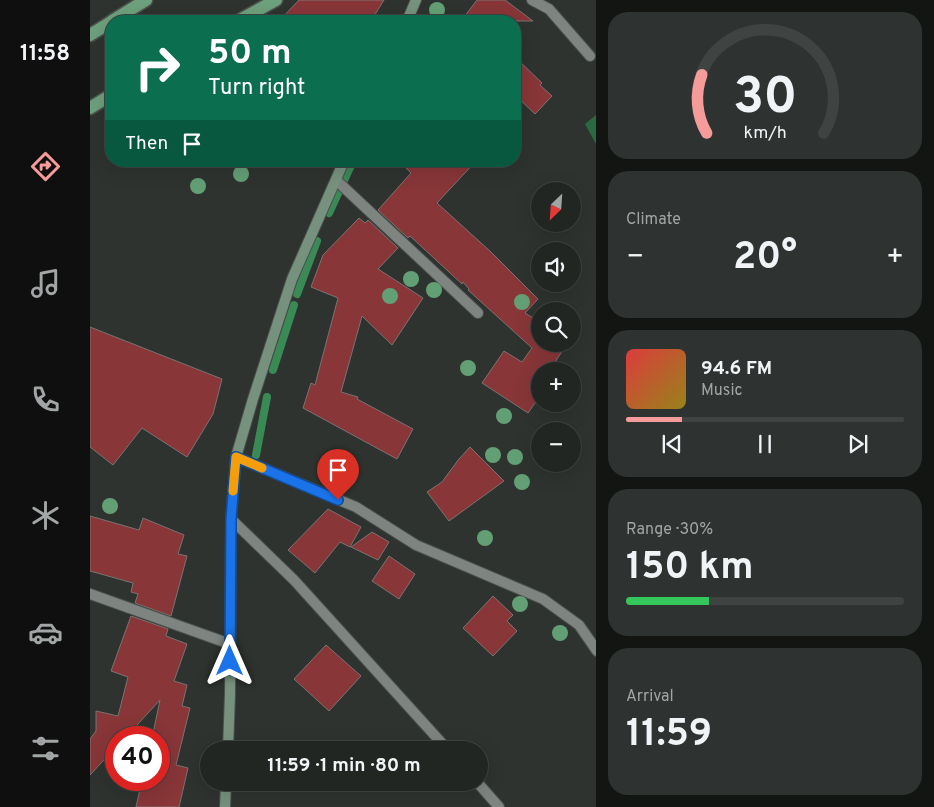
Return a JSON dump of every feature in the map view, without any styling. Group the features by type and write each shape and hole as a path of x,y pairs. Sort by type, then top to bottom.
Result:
{"main road":[{"path":"123,15 146,0"},
{"path":"249,15 276,0"},
{"path":"90,35 105,26"},
{"path":"90,108 105,99"}],"street":[{"path":"410,15 416,0"},
{"path":"532,0 549,10 590,56"},
{"path":"228,741 231,519 236,457 292,279 341,167"},
{"path":"336,180 478,313"},
{"path":"236,457 356,507 416,545 543,599 579,625 596,651"},
{"path":"231,519 294,580 440,741"},
{"path":"90,594 230,644"},
{"path":"226,791 226,807"},
{"path":"485,791 499,807"}],"green space":[{"path":"596,115 596,144 585,124"}],"building":[{"path":"299,0 384,0 375,15 285,15"},
{"path":"477,0 505,0 533,21 521,21 521,15 466,15"},
{"path":"521,63 542,83 540,85 552,96 535,114 521,101"},
{"path":"405,167 470,167 437,203 491,252 538,299 535,302 531,302 531,307 525,313 531,317 531,347 468,290 463,282 462,284 410,236 408,238 378,210 411,173"},
{"path":"359,218 365,223 368,220 398,248 378,269 423,298 392,345 362,316 341,392 358,397 357,399 413,429 397,459 303,408 311,383 315,385 338,298 311,287 323,255"},
{"path":"90,327 222,379 213,414 187,457 142,428 113,465 90,447"},
{"path":"531,349 531,352 562,352 555,362 531,362 531,409 528,413 482,383 504,351 522,362"},
{"path":"470,447 504,481 449,521 427,492 442,482"},
{"path":"328,509 361,527 350,547 340,542 315,573 288,550"},
{"path":"90,516 139,530 143,518 184,535 178,554 187,556 171,616 135,603 138,594 131,592 133,583 90,571"},
{"path":"372,532 389,542 378,560 351,547"},
{"path":"389,556 415,574 399,599 372,581"},
{"path":"493,596 513,615 507,621 517,631 493,656 463,628"},
{"path":"131,616 168,629 166,636 187,644 174,681 187,685 182,706 190,708 176,765 188,768 179,807 136,807 140,791 170,791 170,726 155,726 160,700 136,726 105,726 105,759 90,775 90,739 96,731 96,711 118,716 128,677 111,671"},
{"path":"326,645 361,676 329,711 294,679"}],"waterway":[{"path":"329,213 350,167"},
{"path":"297,294 317,241"},
{"path":"273,370 294,305"},
{"path":"256,455 267,397"}],"slow traffic":[{"path":"233,491 236,457 262,468"}],"route":[{"path":"230,661 231,519 236,457 338,500"}]}
